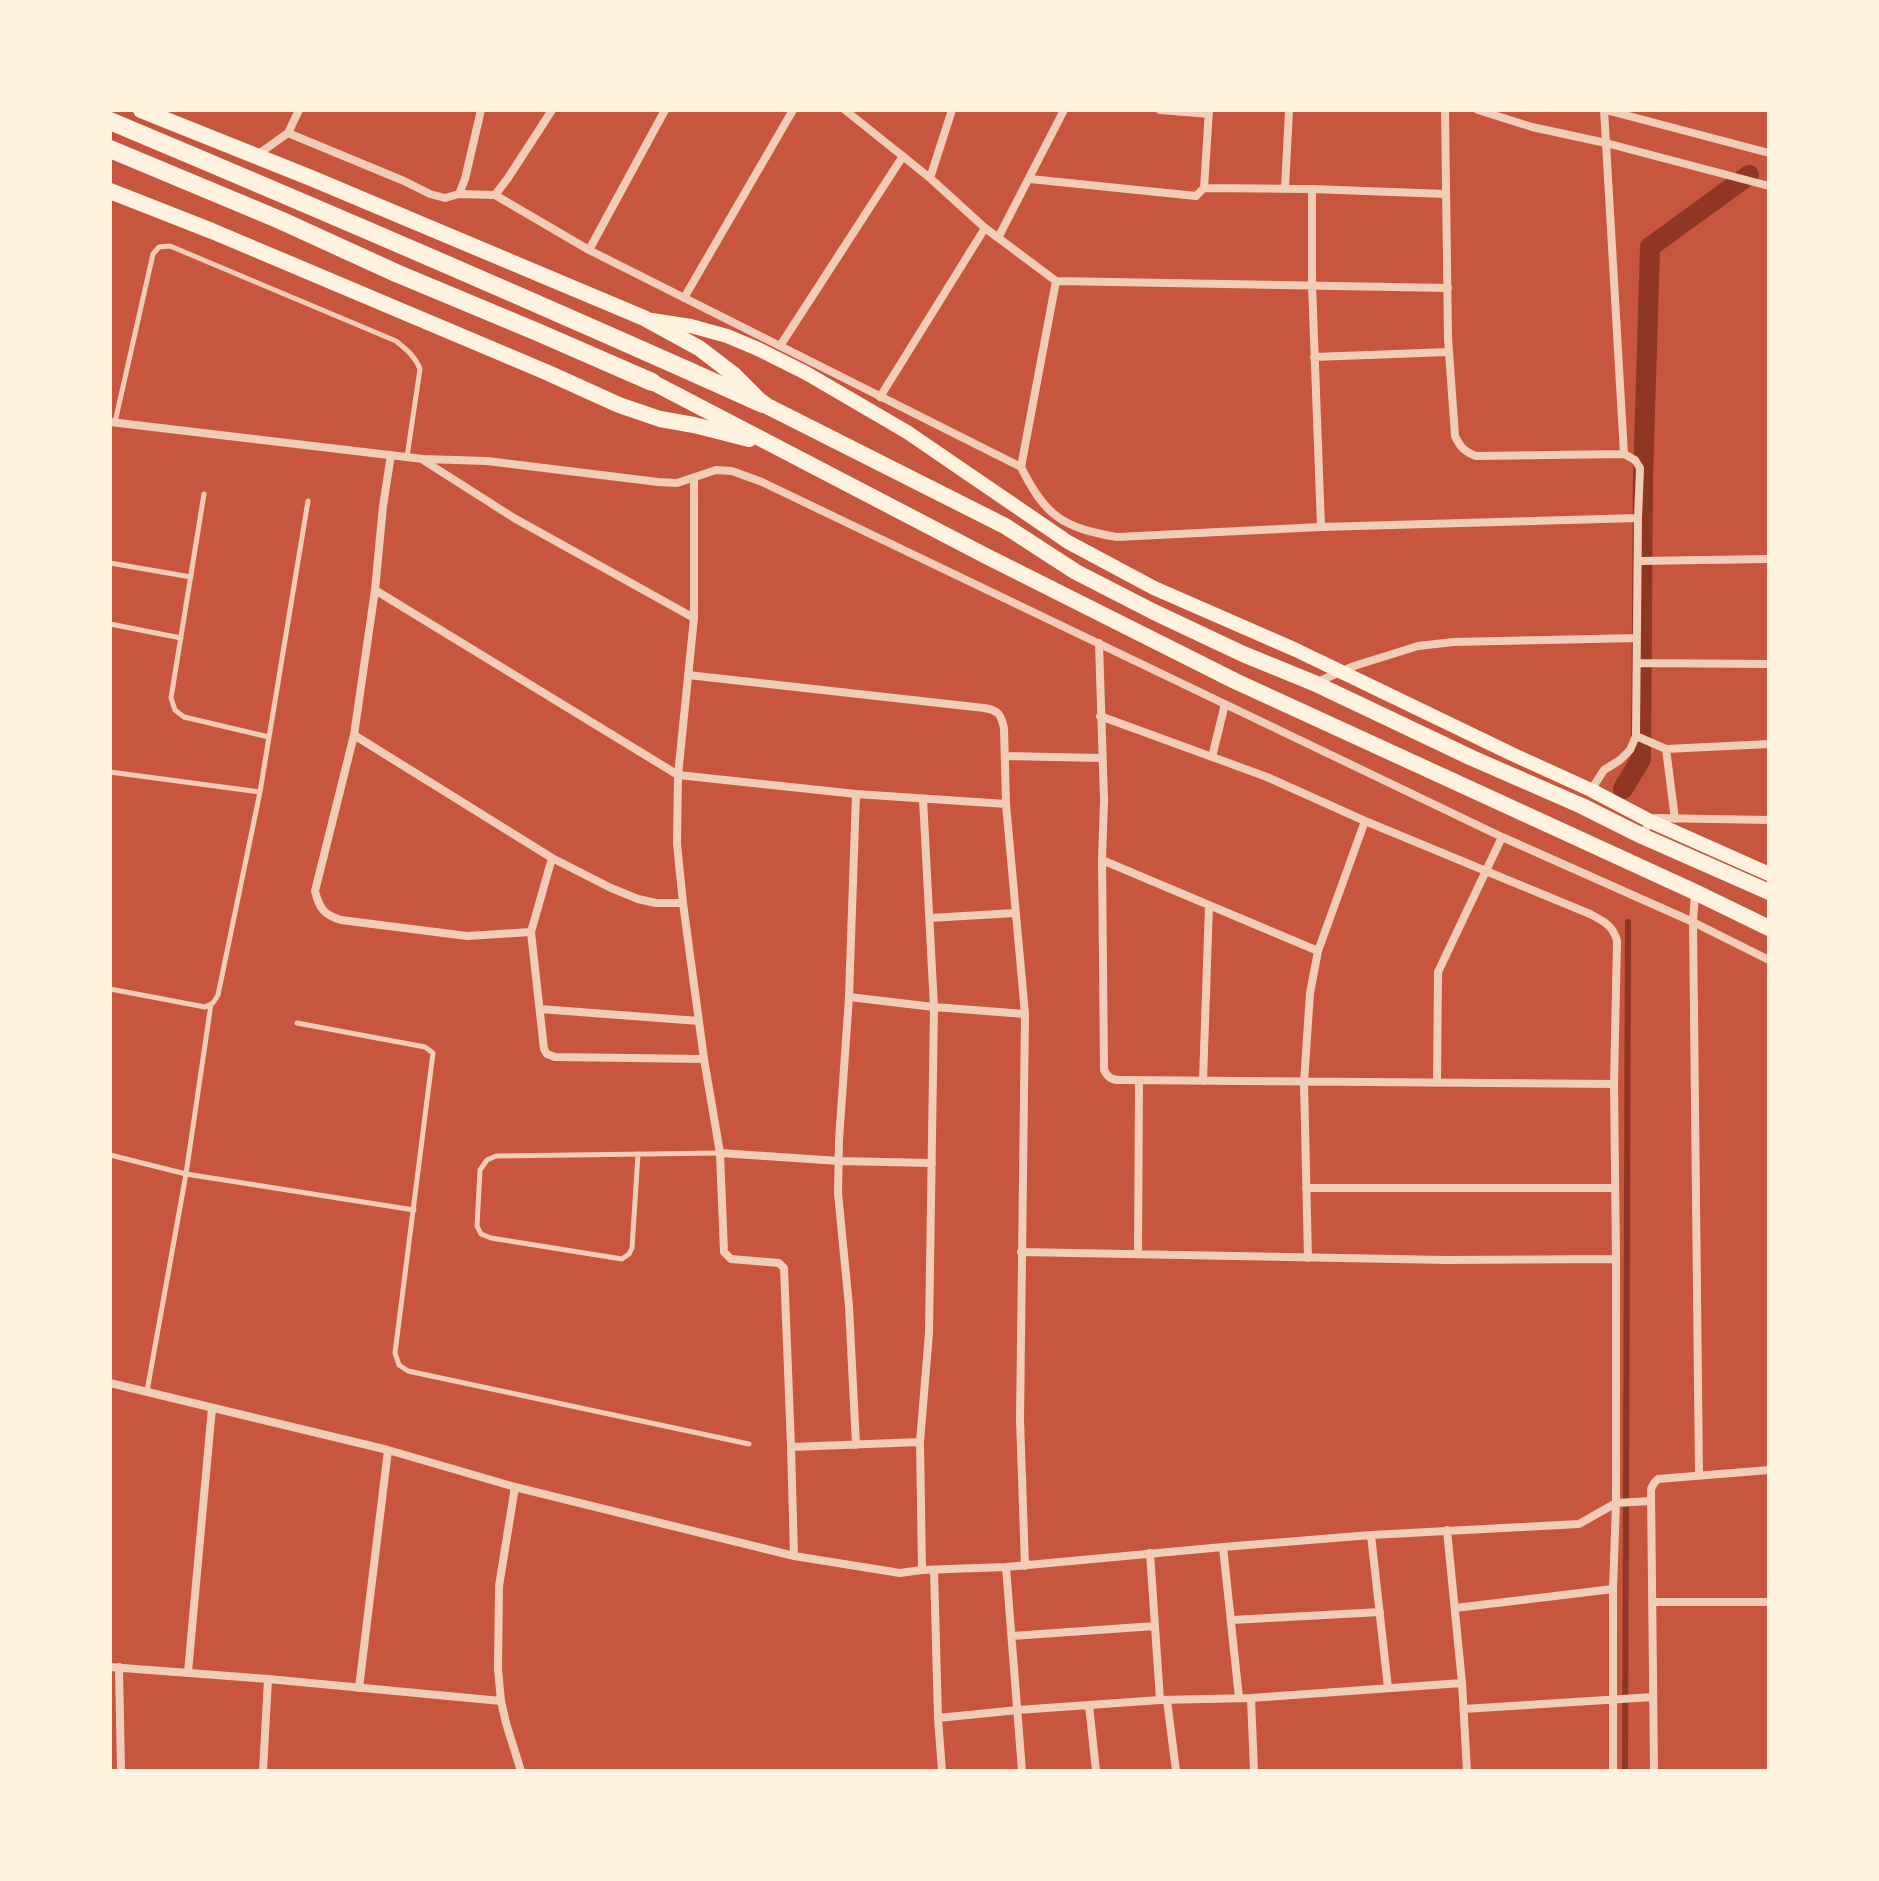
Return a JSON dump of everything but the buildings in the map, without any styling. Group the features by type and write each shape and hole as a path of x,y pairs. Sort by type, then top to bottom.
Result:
{"highway":[{"path":"141,110 644,318 699,348 733,374 763,404"},
{"path":"110,121 302,201 763,404 1005,526 1076,572 1154,612 1472,758 1582,806 1646,828 1769,892"},
{"path":"110,149 652,382 986,556 1235,681 1769,928"},
{"path":"110,191 212,231 619,405 660,419 777,446"}],"main road":[{"path":"644,318 727,336 770,355 907,432 1068,542 1154,588 1591,790 1646,828 1769,874"}],"street":[{"path":"255,156 288,133 299,110"},
{"path":"459,194 481,110"},
{"path":"495,195 552,110"},
{"path":"589,250 665,110"},
{"path":"684,298 793,110"},
{"path":"930,178 952,110"},
{"path":"998,238 1064,110"},
{"path":"1030,179 1196,196 1204,188 1209,112 1160,110"},
{"path":"1285,188 1289,110"},
{"path":"1445,110 1449,352 1455,436 1459,446 1476,456 1624,454 1635,460 1640,468 1636,736 1630,750 1604,770 1591,790"},
{"path":"1478,110 1532,127 1769,186"},
{"path":"1624,454 1605,110 1769,153"},
{"path":"850,112 985,228 1056,281 1448,288"},
{"path":"288,133 430,194 445,198 459,194 495,195 589,250 1021,467"},
{"path":"780,346 903,156"},
{"path":"1204,188 1446,194"},
{"path":"1312,189 1312,284 1321,527"},
{"path":"880,397 985,228"},
{"path":"1056,281 1021,467 1033,493 1052,514 1068,524 1117,537 1321,527 1638,518"},
{"path":"1314,357 1449,352"},
{"path":"112,422 406,458 487,461 658,482 677,483 716,470 732,471 762,482 1502,837 1693,922 1769,960"},
{"path":"391,455 354,735 315,891 318,906 327,916 341,920 467,936 531,932"},
{"path":"423,459 514,518 694,618"},
{"path":"694,478 694,618 678,775 677,844 704,1059 720,1153 724,1252 731,1259 779,1263 784,1268 794,1556"},
{"path":"1638,561 1769,559"},
{"path":"375,590 678,775 856,794 1006,804"},
{"path":"1314,683 1418,646 1453,642 1637,638"},
{"path":"1099,643 1104,800 1104,1070 1107,1076 1112,1080 1139,1081 1614,1084"},
{"path":"1637,663 1769,664"},
{"path":"688,675 996,710 1002,717 1006,804 1025,1014 1020,1420 1025,1566"},
{"path":"1212,757 1225,704"},
{"path":"1100,716 1267,777 1590,914 1609,924 1615,933 1618,1503 1613,1589 1613,1771"},
{"path":"354,735 552,858 624,894 656,903 683,903"},
{"path":"1636,736 1666,749 1769,744"},
{"path":"1666,749 1675,819"},
{"path":"1005,756 1101,758"},
{"path":"856,794 838,1193 849,1306 856,1445"},
{"path":"922,1570 920,1442 929,1333 934,1007 923,799"},
{"path":"1646,828 1655,818 1769,820"},
{"path":"1308,1258 1304,1082 1310,993 1318,951 1365,821"},
{"path":"1437,1083 1438,972 1502,837"},
{"path":"552,858 531,932 547,1054 555,1057 704,1059"},
{"path":"1102,860 1318,951"},
{"path":"1695,892 1699,1475"},
{"path":"1203,1081 1209,905"},
{"path":"930,918 1015,913"},
{"path":"849,997 1025,1014"},
{"path":"540,1009 699,1021"},
{"path":"1138,1254 1139,1081"},
{"path":"720,1153 932,1163"},
{"path":"1306,1188 1615,1188"},
{"path":"1021,1252 1447,1260 1616,1259"},
{"path":"110,1383 388,1450 515,1487 794,1556 900,1573 1025,1566 1371,1535 1579,1524 1618,1503 1646,1501"},
{"path":"188,1672 212,1408"},
{"path":"791,1447 920,1442"},
{"path":"359,1688 388,1450"},
{"path":"1654,1771 1652,1602 1646,1501 1658,1479 1769,1470"},
{"path":"515,1487 499,1586 498,1669 501,1701 521,1771"},
{"path":"1447,1530 1467,1771"},
{"path":"1371,1535 1388,1688"},
{"path":"1223,1547 1239,1698"},
{"path":"1150,1553 1155,1626 1176,1771"},
{"path":"1006,1567 1022,1771"},
{"path":"934,1570 942,1771"},
{"path":"1455,1608 1613,1589"},
{"path":"1652,1602 1769,1602"},
{"path":"1232,1620 1380,1612"},
{"path":"1012,1636 1155,1626"},
{"path":"121,1771 114,1667 501,1701"},
{"path":"263,1771 268,1679"},
{"path":"938,1718 1089,1705 1251,1698 1462,1683"},
{"path":"1464,1709 1653,1697"},
{"path":"1251,1698 1254,1771"},
{"path":"1089,1705 1096,1771"}],"lane":[{"path":"112,422 153,254 159,247 170,246 396,341 416,358 420,369 406,458"},
{"path":"204,494 171,698 175,710 184,717 269,737"},
{"path":"110,989 205,1007 218,995 260,792 308,501"},
{"path":"110,563 191,577"},
{"path":"110,624 181,638"},
{"path":"110,772 260,792"},
{"path":"147,1392 186,1174 211,1004"},
{"path":"297,1023 425,1047 433,1053 395,1353 399,1365 408,1371 749,1444"},
{"path":"638,1154 632,1248 622,1259 491,1238 481,1234 477,1226 480,1170 487,1160 496,1156 638,1154 720,1153"},
{"path":"110,1155 186,1174 414,1210"}],"waterway":[{"path":"1623,789 1641,759 1643,479 1650,247 1749,175"},
{"path":"1625,1771 1628,922"}]}
